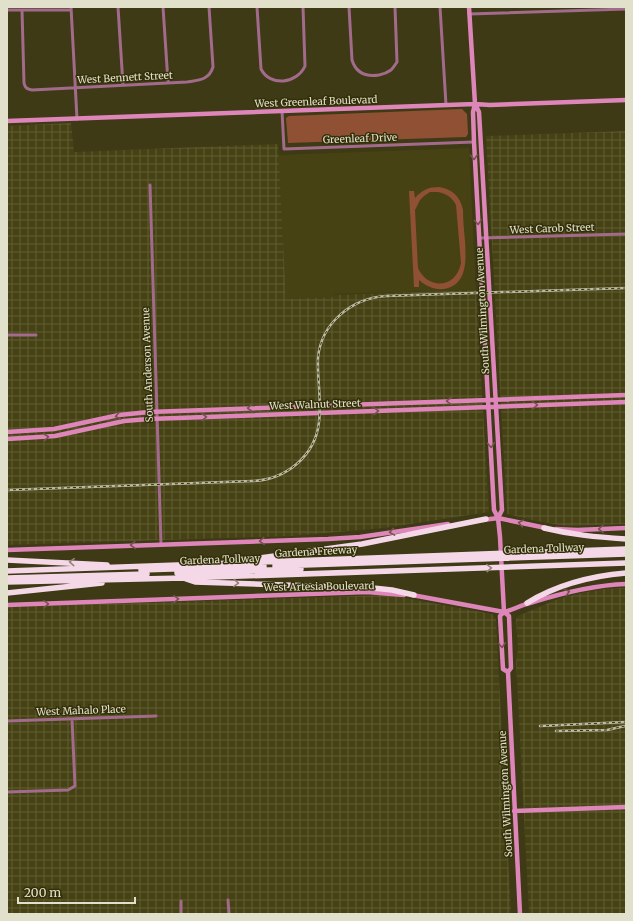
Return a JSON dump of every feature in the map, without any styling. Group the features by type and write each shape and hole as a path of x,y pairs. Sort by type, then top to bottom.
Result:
{"highway":[{"path":"199,564 274,557 337,548 486,519"},
{"path":"544,528 569,534 626,539"},
{"name":"Gardena Freeway","path":"7,571 626,549"},
{"name":"Gardena Tollway","path":"7,575 626,554"},
{"name":"Gardena Tollway","path":"7,578 626,557"},
{"path":"7,560 139,567"},
{"path":"7,582 184,578 626,563"},
{"path":"527,603 555,588 572,582 626,573"},
{"path":"184,578 195,582 373,588 392,590 414,595"},
{"path":"7,593 136,579"}],"main road":[{"name":"South Wilmington Avenue","path":"469,7 475,104 479,112 487,238 502,510 498,518"},
{"name":"West Greenleaf Boulevard","path":"7,121 626,100"},
{"name":"South Wilmington Avenue","path":"475,104 472,112 494,510 498,518 503,584 504,612 500,616 503,669 508,672"},
{"name":"West Walnut Street","path":"7,432 54,430 119,415 156,412 626,395"},
{"name":"West Walnut Street","path":"7,440 48,437 124,421 157,418 626,402"},
{"path":"7,550 357,537 498,518 544,528 577,530 626,528"},
{"name":"West Artesia Boulevard","path":"7,605 367,592 414,595 504,612 515,610 527,603 574,590 596,586 626,584"},
{"name":"South Wilmington Avenue","path":"504,612 509,616 511,668 508,672 520,914"},
{"path":"514,811 626,807"}],"street":[{"path":"118,7 123,84"},
{"path":"163,7 168,82"},
{"name":"West Bennett Street","path":"22,10 24,83 28,90 32,90 200,80 207,78 213,67 209,7"},
{"path":"257,7 261,69 264,75 271,80 290,80 297,78 305,66 303,7"},
{"path":"349,7 352,60 354,67 365,75 374,76 392,70 397,62 395,7"},
{"path":"440,7 446,105"},
{"path":"7,10 71,8 77,119"},
{"path":"469,14 626,9"},
{"name":"Greenleaf Drive","path":"282,111 284,149 474,142"},
{"name":"South Anderson Avenue","path":"150,185 161,544"},
{"name":"West Carob Street","path":"479,238 626,234"},
{"path":"7,335 36,334"},
{"path":"589,396 589,403"},
{"path":"611,396 611,402"},
{"path":"572,397 572,404"},
{"path":"550,398 551,404"},
{"name":"West Mahalo Place","path":"7,721 156,716"},
{"path":"7,792 68,790 75,786 72,719"},
{"path":"228,900 229,914"},
{"path":"181,901 181,914"}],"shaded area":[{"path":"462,109 467,114 468,134 466,137 288,143 286,118 289,116"},
{"path":"71,123 74,152 278,144 286,299 333,297 333,295 476,290 489,512 384,528 291,536 7,545 7,126"},
{"path":"626,131 626,524 565,526 507,514 486,136"},
{"path":"469,148 476,290 334,294 334,297 286,299 278,155"},
{"path":"435,187 452,191 458,197 463,210 466,256 464,270 458,282 452,287 444,289 430,287 419,280 419,287 414,287 409,191 414,191 415,198 423,191","holes":["430,192 438,192 447,195 456,205 461,263 454,278 441,284 428,280 418,268 415,210 420,200 424,196"]},
{"path":"626,588 626,914 529,914 516,663 518,647 516,619 518,616 558,599 605,589"},
{"path":"389,595 492,614 496,619 511,914 7,914 7,607"}],"railway":[{"path":"7,490 264,480 287,471 305,456 311,446 316,435 320,414 318,366 320,345 332,324 350,307 373,298 386,296 626,288"},
{"path":"540,726 626,722"},
{"path":"556,731 607,730 625,726"}]}
